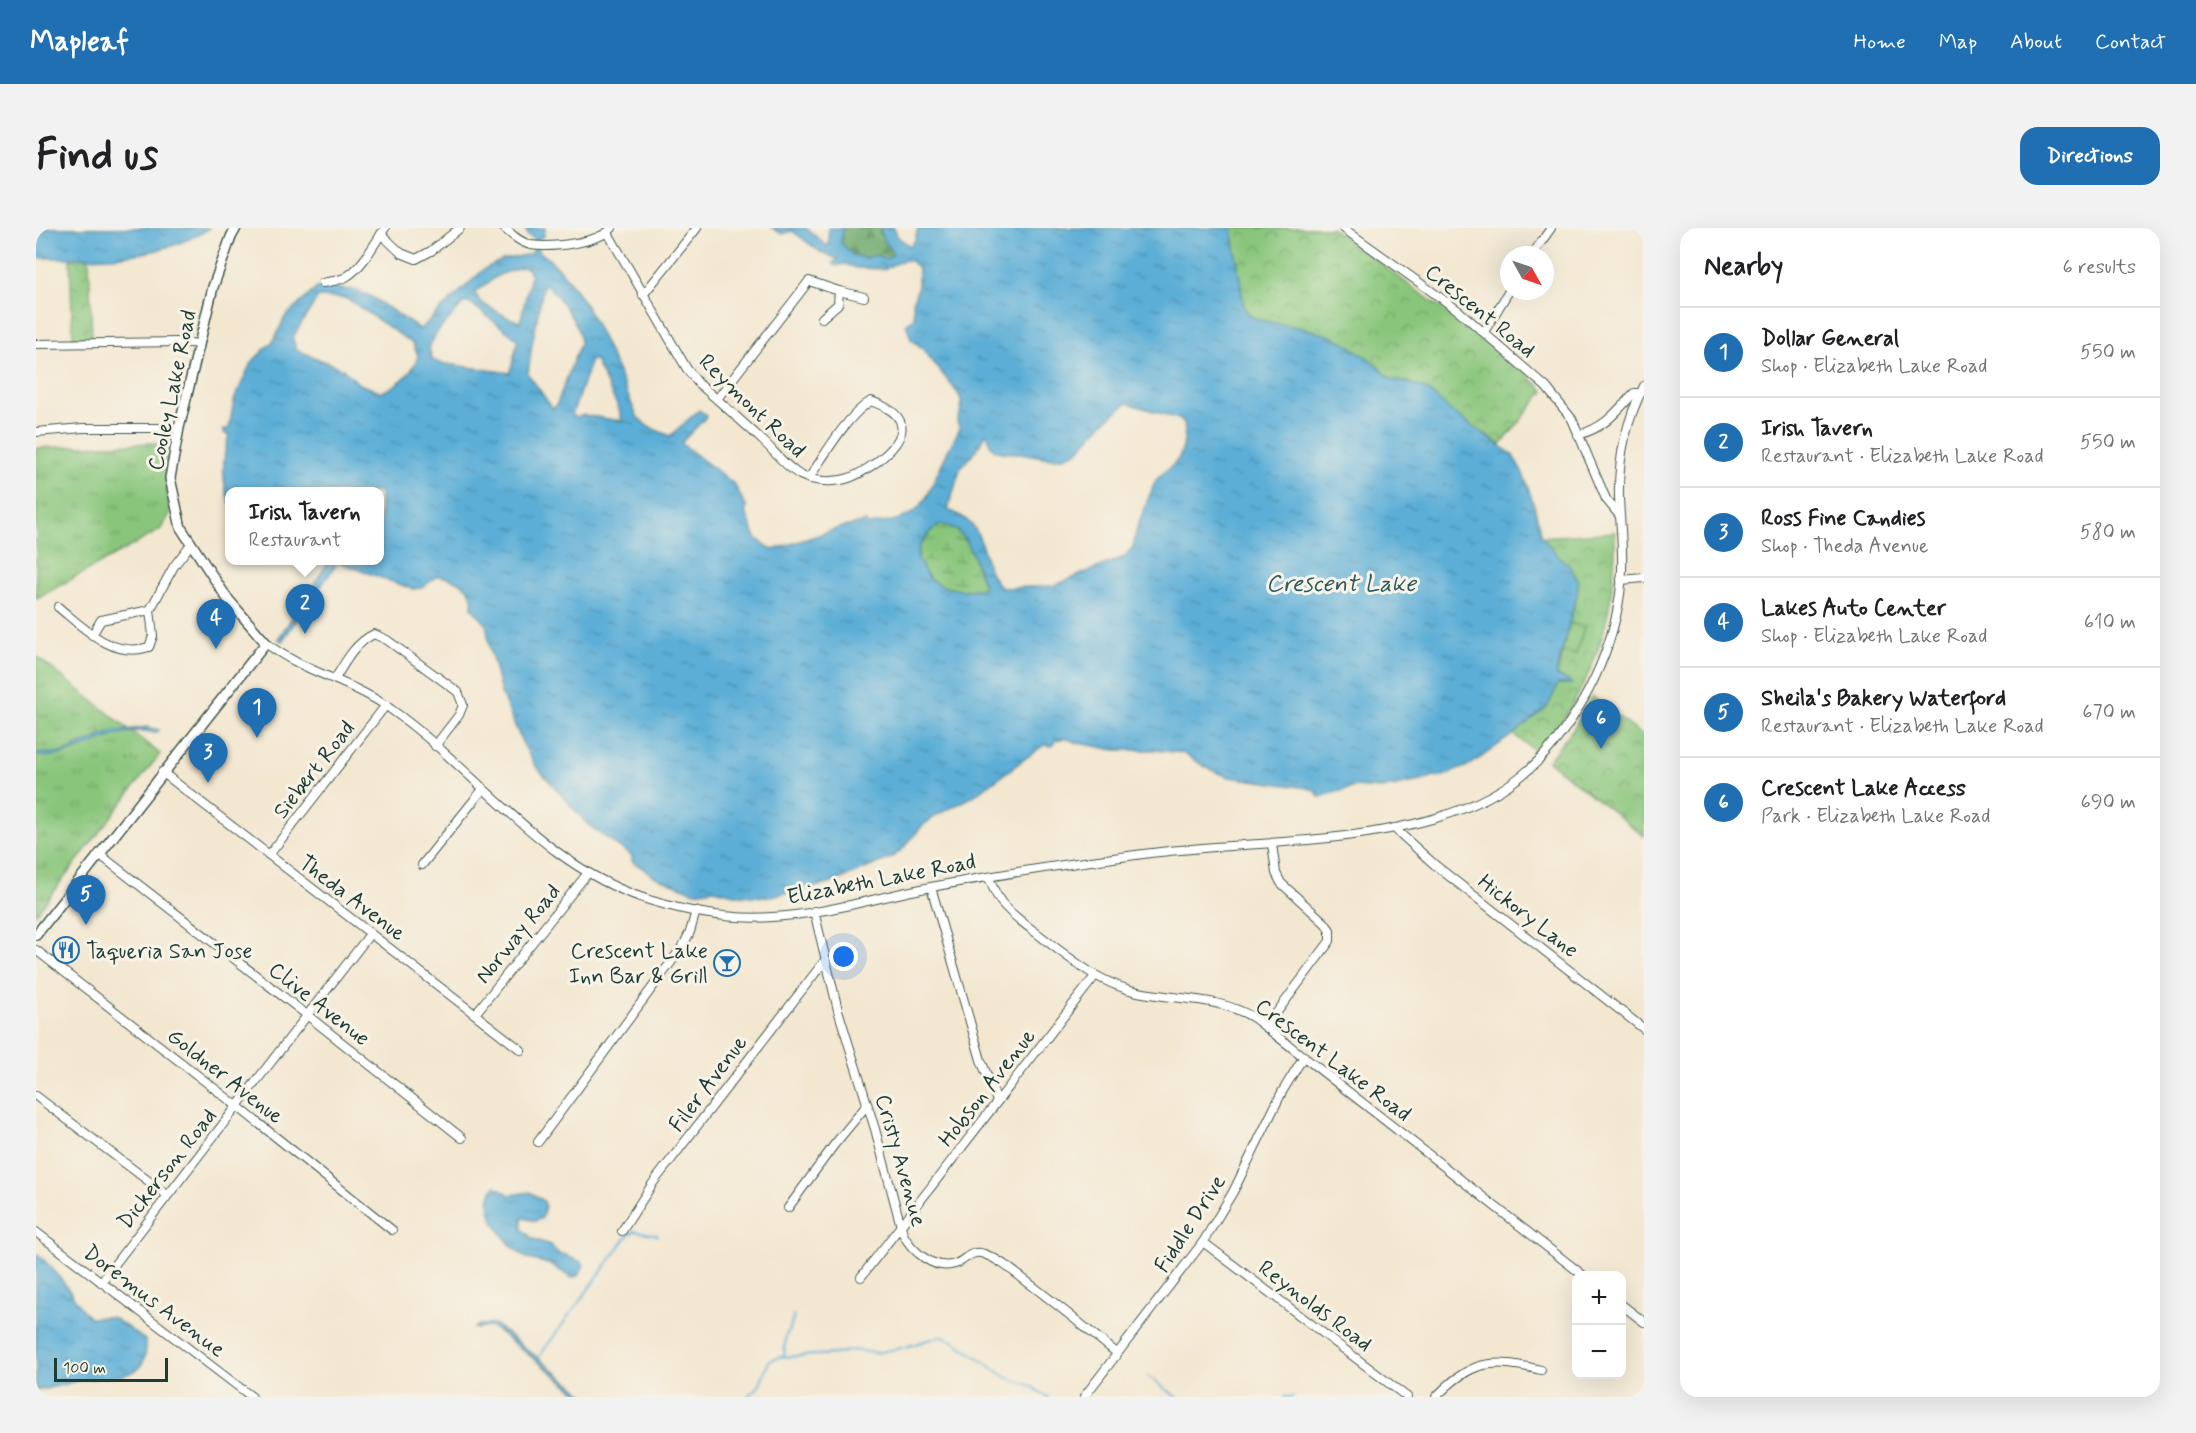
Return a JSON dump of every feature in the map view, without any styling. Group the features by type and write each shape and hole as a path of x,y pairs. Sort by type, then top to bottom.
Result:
{"main road":[{"name":"Cooley Lake Road","path":"236,228 213,288 179,428 170,478 181,528 226,598 266,643"},
{"path":"36,935 162,772 266,643"}],"street":[{"path":"322,282 348,276 383,231 401,253 416,259 431,251 460,228"},
{"path":"504,228 520,240 536,245 571,243 610,230"},
{"path":"644,295 698,228"},
{"name":"Crescent Road","path":"1343,228 1484,332 1552,393 1572,419 1606,499 1620,517"},
{"path":"1538,246 1551,228"},
{"name":"Reymont Road","path":"610,230 687,369 786,465 801,476 823,482 848,479 866,470 882,458 896,441 901,431 900,421 892,411 870,401 861,406 827,450 809,478"},
{"path":"717,399 809,281 864,297"},
{"path":"822,318 838,304 839,291"},
{"path":"1484,332 1504,300"},
{"path":"36,344 157,342 199,344"},
{"path":"1578,435 1596,430 1608,421 1634,393 1642,389"},
{"name":"Elizabeth Lake Road","path":"266,643 297,663 362,691 386,705 541,840 587,874 637,896 696,911 757,918 814,911 931,887 1152,853 1272,844 1394,828 1451,813 1489,798 1518,780 1546,752 1570,721 1594,678 1612,628 1622,580 1619,482 1622,449 1642,389"},
{"path":"36,432 83,428 179,428"},
{"path":"58,607 103,643 136,652 150,647 153,636 150,610 174,566 191,544"},
{"path":"1622,580 1644,578"},
{"path":"92,635 100,620 150,610"},
{"path":"335,679 347,658 366,638 374,634 387,640 458,692 463,705 459,715 435,746"},
{"name":"Siebert Road","path":"269,855 386,705"},
{"name":"Theda Avenue","path":"162,772 521,1050"},
{"path":"422,865 483,789"},
{"name":"Hickory Lane","path":"1394,828 1435,865 1644,1029"},
{"path":"1266,1027 1330,941 1330,930 1325,923 1278,879 1272,844"},
{"name":"Clive Avenue","path":"99,854 308,1015 462,1138"},
{"name":"Norway Road","path":"475,1014 587,874"},
{"name":"Crescent Lake Road","path":"989,878 998,897 1014,915 1095,976 1115,986 1140,993 1227,1005 1242,1011 1304,1056 1579,1271"},
{"path":"931,887 981,1060 997,1101"},
{"path":"537,1142 683,946 692,928 696,911"},
{"name":"Cristy Avenue","path":"814,911 838,1010 907,1242 931,1262 945,1267 957,1264 978,1252 991,1256 1117,1353"},
{"name":"Dickerson Road","path":"101,1282 370,934"},
{"name":"Goldner Avenue","path":"36,950 392,1230"},
{"name":"Filer Avenue","path":"622,1231 659,1175 826,959"},
{"name":"Hobson Avenue","path":"861,1277 1095,976"},
{"name":"Fiddle Drive","path":"1084,1397 1203,1242 1233,1192 1282,1092 1304,1056"},
{"path":"36,1096 167,1195"},
{"path":"788,1208 834,1145 867,1105"},
{"name":"Doremus Avenue","path":"36,1232 252,1397"},
{"name":"Reynolds Road","path":"1203,1242 1407,1397"},
{"path":"1626,1308 1644,1322"},
{"path":"1436,1397 1451,1382 1470,1369 1488,1364 1504,1363 1540,1370"}],"green space":[{"path":"843,228 880,228 880,233 893,254 884,260 876,255 861,257 852,254 841,243"},
{"path":"1232,228 1332,228 1487,342 1525,372 1544,391 1501,445 1452,412 1427,390 1392,380 1372,361 1337,338 1259,320 1249,315 1244,307"},
{"path":"70,258 89,258 92,339 73,340"},
{"path":"154,443 167,448 166,468 170,514 160,530 36,599 36,448"},
{"path":"940,525 958,531 964,538 973,556 984,585 983,588 964,590 950,588 938,584 926,575 919,560 918,550 928,533"},
{"path":"1615,532 1611,594 1598,650 1574,702 1538,753 1513,734 1543,710 1558,684 1571,684 1557,675 1573,609 1567,564 1542,537"},
{"path":"1570,623 1584,627 1576,655 1562,651"},
{"path":"36,656 160,754 36,914"},
{"path":"1592,696 1644,737 1644,836 1548,761 1573,729"}],"water":[{"path":"36,228 209,228 171,246 133,255 36,258"},
{"name":"Crescent Lake","path":"526,228 545,228 544,236 538,239 538,251 555,265 584,303 608,349 637,416 647,426 670,436 699,410 707,416 681,443 734,484 747,508 745,510 756,538 773,550 839,528 866,522 867,525 891,521 912,513 925,499 960,428 957,422 962,404 957,392 922,348 911,339 906,324 914,318 913,302 918,286 918,268 911,261 903,260 884,269 857,268 845,264 835,266 833,263 838,259 822,253 792,231 782,234 772,228 806,228 827,246 829,244 828,228 843,228 841,243 853,255 865,258 876,255 884,259 892,256 893,253 883,239 880,228 894,228 898,237 910,246 915,240 918,228 1232,228 1244,307 1249,315 1259,320 1331,336 1344,342 1372,361 1392,380 1427,390 1452,412 1512,454 1524,476 1541,536 1571,567 1578,582 1577,595 1557,668 1557,676 1571,684 1558,684 1548,706 1470,765 1438,778 1433,776 1425,780 1381,789 1355,787 1319,797 1315,790 1308,788 1229,777 1209,769 1183,753 1116,750 1078,743 1065,738 1056,740 1052,746 1044,745 972,797 939,814 922,826 904,848 891,858 829,884 766,897 739,895 714,889 695,892 656,877 632,861 632,856 588,825 535,765 522,742 501,693 486,624 472,608 472,598 467,588 453,579 437,576 422,588 412,589 346,565 384,565 384,487 225,487 224,461 229,435 224,433 224,429 229,429 234,400 251,363 274,340 285,317 317,288 333,285 370,296 420,329 484,269 502,260 530,254 533,251 534,239 527,234","holes":["521,267 527,268 531,276 520,322 480,302 475,292 499,275","544,283 568,311 580,337 580,343 557,404 553,409 528,374","318,297 344,298 413,344 418,356 413,368 404,378 382,392 359,384 343,369 297,350 293,340","465,302 474,306 518,340 510,373 432,360 429,347 438,331","594,359 619,409 622,421 582,415 577,418 572,415 591,360","1127,403 1184,422 1185,433 1180,456 1155,482 1137,527 1133,547 1124,557 1053,586 1002,588 989,569 979,536 963,517 948,510 960,469 986,434 992,447 1002,452 1050,458 1064,457 1078,451 1105,421","940,525 958,531 964,538 973,556 984,585 983,588 964,590 950,588 928,577 919,560 918,550 930,532"]},
{"name":"Crescent Lake","path":"326,565 336,565 282,641 278,639"},
{"path":"147,727 159,730 155,733 140,731 125,733 64,754 36,755 62,753 111,732"},
{"path":"495,1186 510,1195 530,1192 544,1201 542,1218 535,1221 522,1219 522,1229 533,1239 550,1245 559,1254 582,1262 584,1265 579,1275 572,1278 549,1264 528,1259 510,1244 496,1225 489,1205 490,1195"},
{"path":"36,1253 56,1273 90,1318 111,1317 145,1340 142,1364 136,1370 127,1374 82,1380 36,1391"},
{"path":"478,1325 497,1326 588,1397 584,1397 495,1329 490,1327 474,1329"}],"waterway":[{"path":"538,1358 629,1234 635,1231 658,1235"},
{"path":"784,1357 786,1336 793,1315"},
{"path":"748,1397 759,1386 769,1361 780,1357 836,1354 853,1350 876,1353 906,1347 940,1336 955,1342 1006,1377 1029,1385 1048,1397"},
{"path":"1148,1376 1177,1397"},
{"path":"1630,1397 1644,1387"},
{"path":"1284,1397 1293,1397"}],"place":[{"name":"Irish Tavern","path":"305,634"},
{"name":"Lakes Auto Center","path":"216,649"},
{"name":"Dollar General","path":"257,738"},
{"name":"Crescent Lake Access","path":"1601,749"},
{"name":"Ross Fine Candies","path":"208,783"},
{"name":"Sheila's Bakery Waterford","path":"86,925"},
{"name":"Taqueria San Jose","path":"66,950"},
{"name":"Crescent Lake Inn Bar & Grill","path":"727,963"}]}
